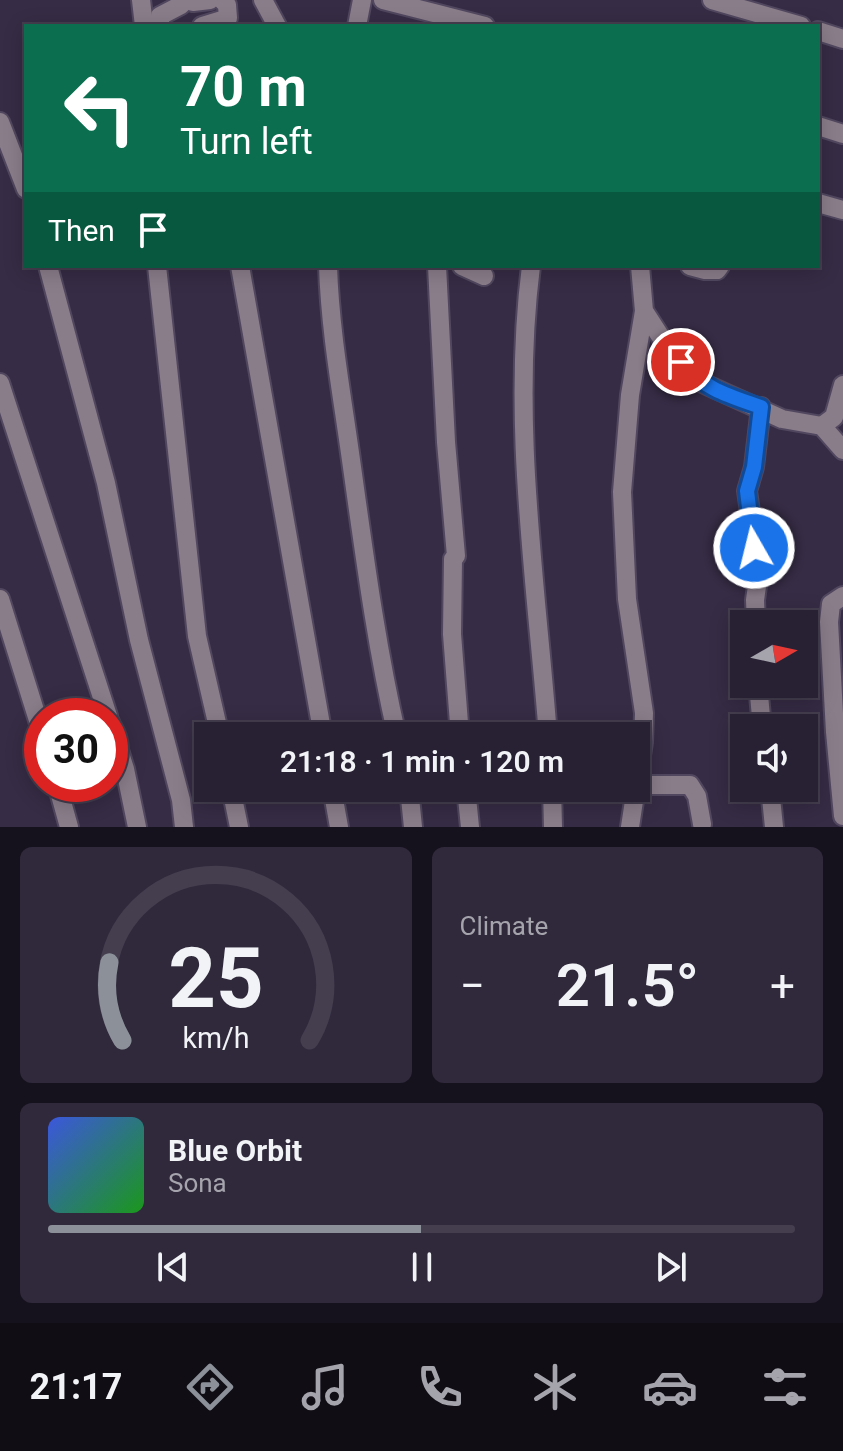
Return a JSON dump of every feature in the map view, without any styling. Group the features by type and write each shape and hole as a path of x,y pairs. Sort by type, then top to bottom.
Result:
{"street":[{"path":"142,14 153,0"},
{"path":"160,24 160,16 186,0 210,0"},
{"path":"208,24 228,18 227,5 222,0"},
{"path":"263,0 276,24"},
{"path":"357,24 362,0"},
{"path":"383,0 477,24"},
{"path":"712,0 777,9 798,24"},
{"path":"820,32 843,39"},
{"path":"0,122 24,184"},
{"path":"820,127 843,134"},
{"path":"820,204 843,210"},
{"path":"49,268 106,483 145,666 181,800 184,827"},
{"path":"157,268 197,636 217,722"},
{"path":"240,268 321,722"},
{"path":"328,268 336,351 365,560 380,661 394,722"},
{"path":"437,268 445,428 456,556 453,559 452,634 459,722"},
{"path":"466,268 484,276"},
{"path":"531,268 524,328 522,414 547,722"},
{"path":"640,268 644,311 630,395 622,492 627,599 644,722"},
{"path":"698,268 718,268"},
{"path":"644,311 664,342 698,381 782,419 822,426 843,450"},
{"path":"0,383 102,698"},
{"path":"822,426 834,417 843,385"},
{"path":"755,610 759,572 747,491 754,467 761,407"},
{"path":"843,596 831,604 829,622 843,816"},
{"path":"0,599 31,698"},
{"path":"128,784 137,827"},
{"path":"650,785 690,785 697,796 702,824"},
{"path":"62,802 69,827"},
{"path":"234,802 239,827"},
{"path":"335,802 339,827"},
{"path":"410,802 413,827"},
{"path":"467,802 470,827"},
{"path":"552,802 553,827"},
{"path":"630,827 634,802"},
{"path":"771,802 774,827"}],"route":[{"path":"681,362 698,381 728,396 761,407 754,467 747,491 754,548"}]}
